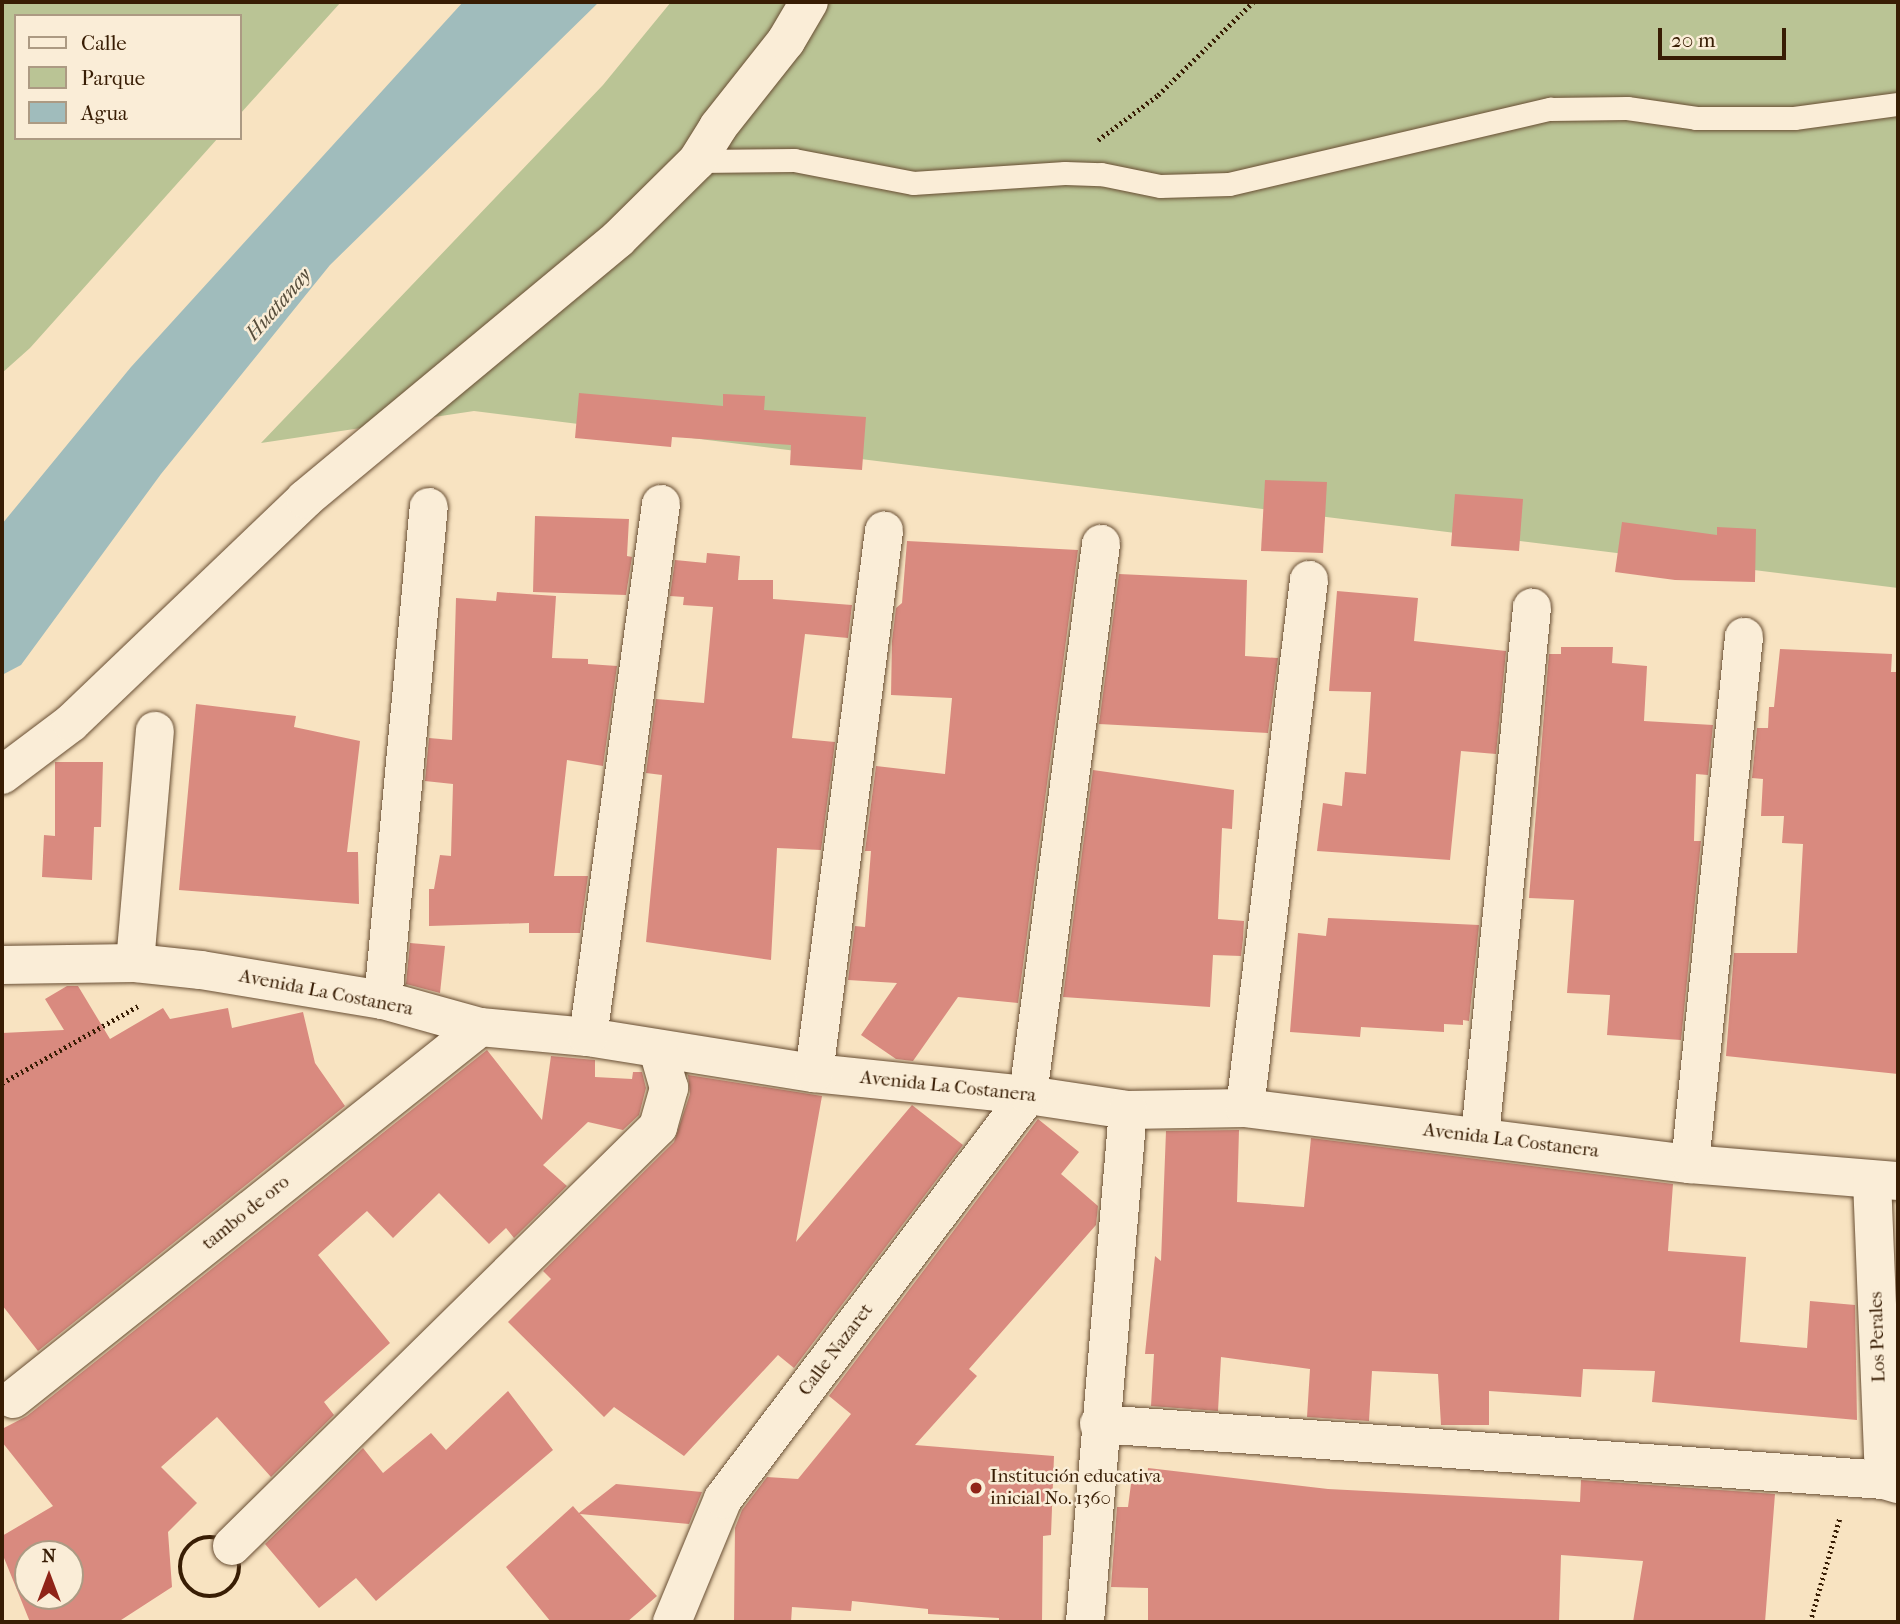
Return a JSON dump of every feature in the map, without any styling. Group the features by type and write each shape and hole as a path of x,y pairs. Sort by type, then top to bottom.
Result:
{"street":[{"path":"2,775 71,723 305,499 618,239 697,161 718,127 786,41 809,2"},
{"path":"588,1037 661,505"},
{"path":"383,1000 429,507"},
{"path":"814,1073 884,531"},
{"path":"1028,1095 1101,544"},
{"path":"1245,1108 1309,580"},
{"path":"1480,1137 1532,608"},
{"path":"1690,1164 1744,637"},
{"path":"135,963 155,731"},
{"name":"Avenida La Costanera","path":"2,965 135,963 383,1000 480,1027 588,1037 659,1052 814,1073 1028,1095 1128,1110 1245,1108 1690,1164 1885,1181"},
{"name":"tambo de oro","path":"13,1399 480,1027"},
{"path":"232,1546 658,1127 669,1088 659,1052"},
{"name":"Calle Nazaret","path":"672,1622 723,1499 1028,1095"},
{"path":"1085,1622 1099,1424 1128,1110"},
{"name":"Los Perales","path":"1885,1181 1891,1482"},
{"path":"1099,1424 1891,1482"}],"lane":[{"path":"697,161 794,160 913,183 1065,173 1101,174 1160,186 1229,184 1550,110 1628,108 1696,118 1794,118 1898,104"}],"path":[{"path":"1065,173 1110,127 1158,95 1253,2"},
{"path":"2,1083 143,1003"},
{"path":"1810,1622 1844,1503 1891,1482"}],"green space":[{"path":"2,2 341,2 242,112 242,14 14,14 14,140 216,140 30,348 2,373"},
{"path":"671,2 1898,2 1898,588 474,411 261,443 603,85"}],"water":[{"name":"Huatanay","path":"463,2 599,2 330,265 161,474 21,665 2,675 2,524 131,367"}],"building":[{"path":"579,393 723,406 723,394 765,396 764,410 866,417 862,470 790,465 791,445 672,437 671,447 575,438"},
{"path":"1265,480 1327,482 1323,553 1261,551"},
{"path":"1455,494 1523,499 1519,551 1451,546"},
{"path":"535,516 629,519 627,556 632,557 626,595 533,592"},
{"path":"1622,522 1717,535 1717,527 1756,529 1755,582 1675,580 1615,572"},
{"path":"907,541 1078,550 1018,1003 958,997 913,1061 896,1059 861,1035 897,983 848,980 855,926 865,927 871,851 865,851 876,766 945,774 952,698 891,695 892,641 896,608 902,603"},
{"path":"707,553 740,556 738,580 773,580 773,599 852,605 848,638 805,634 792,738 835,742 821,850 777,848 771,960 646,942 662,775 646,773 656,699 704,703 713,607 683,605 684,597 670,596 675,560 706,563"},
{"path":"1119,574 1247,580 1245,656 1278,658 1268,733 1099,724"},
{"path":"1337,591 1418,598 1414,641 1506,651 1496,754 1461,751 1450,860 1317,851 1323,803 1342,806 1345,772 1366,774 1371,692 1329,691"},
{"path":"497,592 556,596 552,658 588,659 588,664 617,666 603,766 567,760 554,876 588,876 580,933 529,933 529,923 429,926 429,889 434,889 440,855 451,856 453,784 425,781 429,738 452,740 456,598 496,601"},
{"path":"1561,647 1613,647 1612,663 1647,666 1644,721 1713,725 1708,775 1696,774 1694,841 1701,841 1681,1040 1607,1035 1610,995 1567,993 1574,900 1529,898 1549,654 1561,654"},
{"path":"1780,649 1892,654 1891,672 1898,672 1898,1074 1726,1056 1734,953 1797,953 1803,844 1782,843 1784,816 1761,816 1763,779 1752,778 1757,728 1768,728 1769,707 1774,707"},
{"path":"196,704 296,716 294,727 360,741 347,852 358,852 359,904 179,890"},
{"path":"55,762 103,762 101,827 94,827 92,880 42,877 44,835 55,836"},
{"path":"1093,770 1234,790 1232,829 1222,828 1218,919 1244,921 1243,939 1241,956 1213,955 1210,1007 1063,997"},
{"path":"1328,918 1479,925 1469,1021 1463,1020 1463,1025 1444,1024 1444,1032 1361,1027 1360,1037 1290,1032 1298,933 1326,936"},
{"path":"410,943 445,946 440,993 406,984"},
{"path":"67,986 78,986 110,1039 163,1008 170,1019 228,1008 232,1028 303,1012 315,1063 345,1106 38,1351 2,1305 2,1033 64,1030 45,999"},
{"path":"487,1050 542,1120 551,1056 595,1060 595,1077 632,1079 633,1072 642,1072 646,1088 639,1115 623,1130 588,1122 543,1165 567,1186 514,1238 506,1228 489,1244 439,1193 393,1238 367,1211 318,1255 390,1343 324,1402 334,1415 271,1477 217,1417 161,1467 197,1503 168,1532 172,1587 118,1622 30,1622 25,1610 84,1610 84,1540 14,1540 14,1583 2,1553 2,1536 53,1506 2,1442 2,1429 27,1416"},
{"path":"688,1075 822,1096 796,1242 912,1105 963,1145 794,1368 778,1355 684,1456 614,1407 604,1417 508,1322 551,1279 543,1271 674,1142 690,1094"},
{"path":"1038,1119 1079,1152 1061,1174 1098,1206 1096,1225 969,1369 977,1376 915,1445 1054,1456 1051,1535 1043,1536 1042,1622 999,1622 999,1618 928,1614 928,1609 852,1601 851,1611 792,1607 791,1622 734,1622 735,1528 742,1510 767,1477 798,1479 851,1414 829,1396"},
{"path":"1239,1130 1237,1202 1304,1207 1311,1138 1673,1184 1668,1251 1746,1257 1740,1342 1807,1348 1810,1301 1855,1305 1857,1420 1652,1402 1655,1371 1583,1369 1581,1397 1489,1391 1489,1425 1441,1425 1438,1374 1372,1371 1369,1421 1307,1417 1310,1369 1221,1357 1218,1411 1151,1406 1154,1354 1145,1354 1155,1256 1161,1261 1166,1131"},
{"path":"508,1391 553,1450 376,1601 356,1578 319,1608 265,1544 363,1448 383,1473 431,1433 446,1450"},
{"path":"1148,1468 1328,1489 1580,1502 1581,1480 1775,1494 1765,1622 1633,1622 1643,1561 1561,1555 1559,1622 1148,1622 1148,1588 1111,1587 1117,1507 1128,1507 1132,1476 1147,1478"},
{"path":"616,1484 702,1492 689,1524 580,1514 657,1596 627,1622 551,1622 506,1567 573,1506 579,1513"}],"place":[{"name":"Institución educativa inicial No. 1360","path":"976,1488"}]}
